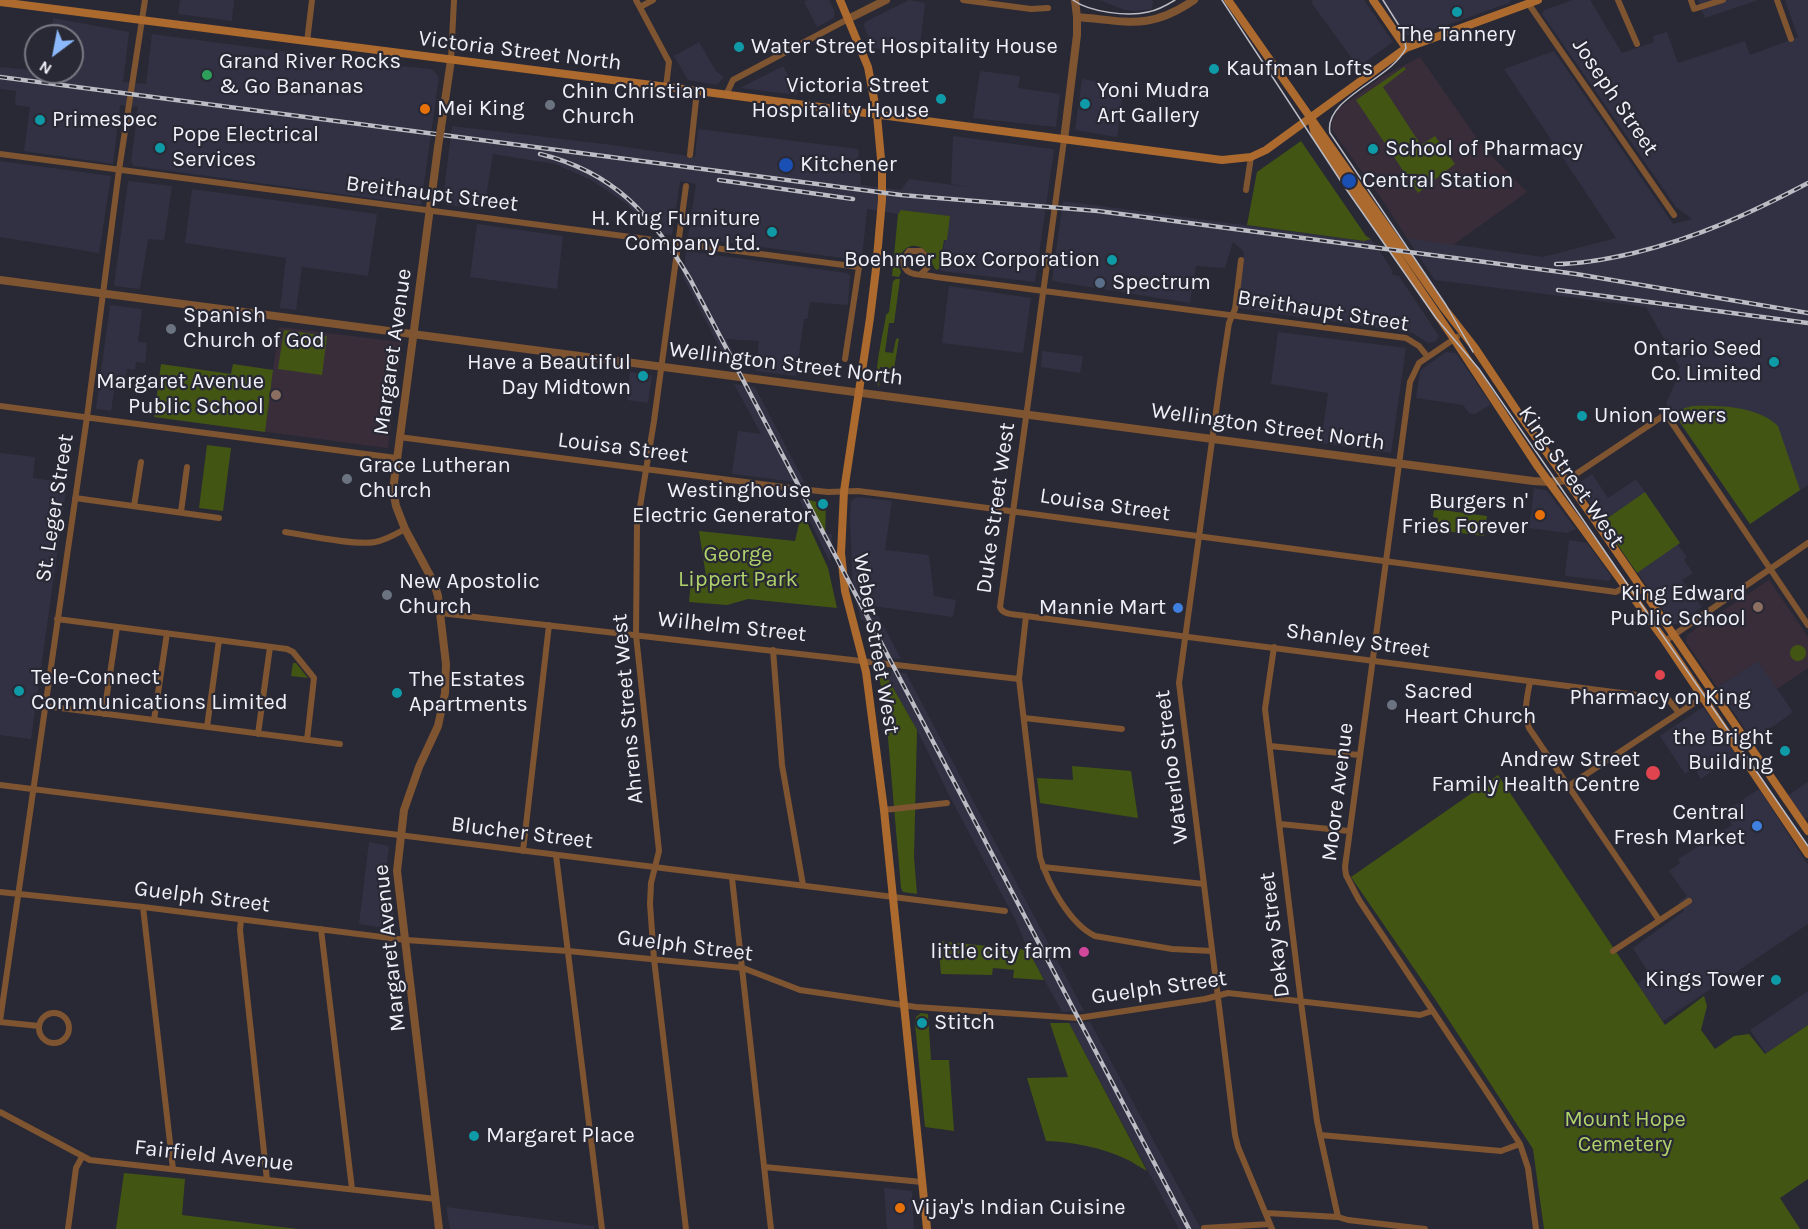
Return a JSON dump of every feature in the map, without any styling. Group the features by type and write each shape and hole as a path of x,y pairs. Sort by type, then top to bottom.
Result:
{"main road":[{"name":"Weber Street West","path":"840,0 868,67 877,115 882,170 882,200 870,318 857,392 844,491 841,553 845,591 863,661 872,711 927,1229"},
{"name":"King Street West","path":"1228,0 1462,333 1475,348 1808,831"},
{"path":"1372,0 1406,48"},
{"name":"Victoria Street North","path":"0,2 1222,160 1251,157 1266,150 1406,48 1527,2 1538,0"},
{"name":"King Street West","path":"1311,118 1315,135 1549,482 1665,641 1808,854"}],"street":[{"name":"St. Leger Street","path":"0,1021 87,417 119,170 145,0"},
{"path":"307,42 312,0"},
{"name":"Margaret Avenue","path":"439,1229 397,871 400,836 408,798 438,726 445,693 446,664 434,583 405,529 396,506 393,490 451,60 454,0"},
{"path":"653,0 638,3 670,65 666,87"},
{"path":"726,95 733,80 886,0"},
{"path":"963,0 1031,9 1047,8"},
{"name":"Duke Street West","path":"1026,616 1005,613 1000,607 1064,140 1077,17 1075,0"},
{"path":"1077,17 1136,22 1152,21 1168,16 1194,0"},
{"path":"1618,0 1637,44"},
{"path":"1691,0 1694,9 1723,0"},
{"path":"1777,0 1791,39"},
{"name":"Joseph Street","path":"1527,2 1674,215"},
{"path":"690,155 697,91"},
{"name":"Breithaupt Street","path":"0,154 859,267 844,358"},
{"path":"1246,190 1251,157"},
{"name":"Ahrens Street West","path":"686,186 662,366 637,525 636,635 659,851 651,883 650,904 654,959 686,1229"},
{"name":"Breithaupt Street","path":"922,273 928,267 928,258 921,250 909,251 903,260 905,270 911,274 922,273 936,277 1406,338 1419,346 1427,356"},
{"name":"Waterloo Street","path":"1241,260 1235,309 1221,375 1179,683 1238,1148 1271,1226"},
{"name":"Wellington Street North","path":"0,279 1399,463 1549,482 1567,480"},
{"name":"Moore Avenue","path":"1462,333 1427,356 1414,370 1410,382 1345,867 1351,886 1520,1144 1528,1168 1536,1229"},
{"path":"0,406 396,458"},
{"path":"1567,480 1666,414 1808,625"},
{"name":"Louisa Street","path":"399,437 799,489 844,491 1014,511 1616,592 1626,586"},
{"path":"134,506 141,462"},
{"path":"181,512 187,467"},
{"path":"75,498 219,518"},
{"path":"285,532 374,543 405,529"},
{"path":"1665,641 1808,543"},
{"name":"Wilhelm Street","path":"440,613 1019,679"},
{"path":"1026,616 1019,679 1043,867 1076,922 1095,936 1172,949 1212,951"},
{"name":"Shanley Street","path":"1026,616 1668,699 1679,713"},
{"path":"57,619 293,652 314,678 307,740"},
{"path":"523,851 549,625"},
{"path":"104,714 117,627"},
{"path":"154,720 167,633"},
{"path":"207,727 219,640"},
{"path":"258,734 270,647"},
{"name":"Dekay Street","path":"1274,647 1265,710 1320,1135 1338,1216"},
{"path":"773,650 782,765 803,885"},
{"path":"1530,682 1526,720 1534,738 1659,920"},
{"path":"1567,787 1703,696"},
{"path":"45,706 340,744"},
{"path":"1024,718 1122,729"},
{"path":"1270,746 1359,756"},
{"name":"Blucher Street","path":"0,785 1005,911"},
{"path":"884,810 946,803"},
{"path":"1280,824 1349,831"},
{"path":"556,855 602,1229"},
{"path":"1043,867 1204,884"},
{"path":"732,878 771,1229"},
{"name":"Guelph Street","path":"0,892 143,907 406,940 568,951 743,968 800,990 903,1006 1078,1018 1205,999 1228,993 1419,1015 1432,1011"},
{"path":"1613,951 1689,901"},
{"path":"143,907 172,1169"},
{"path":"241,920 240,930 267,1180"},
{"path":"321,929 352,1189"},
{"path":"56,1013 68,1022 69,1030 66,1037 59,1042 52,1043 44,1040 39,1026 42,1018 56,1013"},
{"path":"0,1021 39,1026"},
{"name":"Fairfield Avenue","path":"0,1112 90,1160 436,1199"},
{"path":"1320,1135 1501,1151 1520,1144"},
{"path":"68,1229 76,1168 82,1156"},
{"path":"764,1167 922,1182"},
{"path":"1266,1213 1338,1216 1348,1220 1425,1229"},
{"path":"1204,1228 1271,1226"}],"shaded area":[{"path":"180,0 234,0 232,21 178,14"},
{"path":"829,0 834,10 834,18 817,27 804,2"},
{"path":"909,0 925,3 919,55 872,48 864,26 865,22"},
{"path":"1099,0 1152,0 1153,2 1152,9 1136,11 1125,10"},
{"path":"1313,0 1364,0 1393,42 1358,67 1311,2"},
{"path":"1381,0 1511,0 1509,3 1413,37 1404,34"},
{"path":"1573,0 1590,0 1622,53 1654,42 1653,36 1667,32 1678,63 1745,41 1750,55 1798,37 1785,0 1808,0 1808,485 1750,524 1666,403 1680,372 1677,370 1680,367 1646,307 1435,280 1407,238 1543,257 1616,238 1504,69 1554,51 1673,224 1692,219 1676,207 1542,14 1544,10"},
{"path":"1698,0 1758,0 1705,18"},
{"path":"53,18 129,32 123,82 146,84 152,34 432,69 439,77 421,205 134,166 131,162 138,107 120,105 113,164 24,151 30,107 15,105 16,91 0,89 0,67 24,69 24,84 84,84 84,24 52,24"},
{"path":"699,42 716,71 724,77 717,85 688,80 674,56"},
{"path":"1420,57 1483,147 1527,192 1453,245 1407,238 1332,130 1332,122 1338,109 1382,77"},
{"path":"783,66 793,85 798,86 797,95 740,88"},
{"path":"980,71 1020,76 1018,88 1060,94 1056,127 973,118"},
{"path":"1082,79 1124,85 1117,137 1075,130"},
{"path":"452,126 695,157 698,129 858,149 861,185 901,190 909,179 974,188 951,184 953,136 1052,149 1054,150 1035,282 939,269 950,216 901,210 898,214 867,209 862,257 850,259 688,237 696,184 680,181 672,235 663,234 650,231 643,220 624,202 591,180 555,164 493,154 484,209 447,205 443,200"},
{"path":"0,161 111,176 99,253 0,237"},
{"path":"128,181 172,186 164,240 148,239 140,289 114,286"},
{"path":"192,189 377,214 368,276 302,267 296,310 280,308 286,258 185,243"},
{"path":"1063,201 1364,241 1371,239 1392,270 1392,274 1399,276 1439,336 1436,341 1428,343 1413,333 1238,308 1244,252 1233,242 1225,268 1196,266 1190,303 1052,281"},
{"path":"477,224 563,236 557,289 470,277"},
{"path":"686,251 847,273 850,276 848,305 810,302 807,319 804,319 796,376 756,371 759,341 726,339 742,369 730,368 683,277"},
{"path":"949,286 1031,298 1023,353 942,343"},
{"path":"110,305 142,309 138,342 147,343 145,363 136,362 135,370 127,369 124,386 115,385 111,411 96,409"},
{"name":"Margaret Avenue Public School","path":"279,327 402,344 388,448 154,417 161,364 231,374 233,364 273,370"},
{"path":"1278,332 1406,348 1391,453 1321,443 1328,393 1271,384"},
{"path":"1042,351 1083,356 1080,373 1041,367"},
{"path":"1446,352 1456,353 1490,405 1475,414 1469,413 1463,405 1416,398 1420,372"},
{"path":"630,372 652,375 648,403 627,400"},
{"path":"734,384 755,387 805,483 732,474 738,431 761,434"},
{"path":"0,453 35,457 33,478 67,483 31,739 0,735"},
{"path":"1592,474 1608,498 1636,479 1680,543 1678,545 1687,557 1684,560 1693,573 1682,580 1702,607 1677,624 1673,624 1580,489 1580,482"},
{"path":"1534,488 1547,491 1576,529 1567,533 1529,528"},
{"path":"857,497 892,501 885,550 929,555 934,596 956,600 953,617 873,606 901,659 884,658 868,626 864,620 861,620 853,587 850,518 851,501"},
{"path":"799,499 809,500 808,503 825,535 832,534 830,562"},
{"path":"1569,540 1587,543 1611,576 1610,581 1565,576"},
{"name":"King Edward Public School","path":"1769,580 1808,637 1808,668 1777,689 1758,661 1717,687 1686,642 1687,635"},
{"path":"1758,661 1793,712 1753,741 1717,687"},
{"path":"883,670 906,673 1084,1011 1062,1012 1028,950 1015,919 917,730"},
{"path":"1703,707 1737,755 1701,779 1694,768 1685,774 1660,736"},
{"path":"1808,782 1808,817 1803,821 1787,796"},
{"path":"1759,789 1808,865 1808,924 1663,1021 1637,984 1650,975 1633,948 1684,911 1679,902 1687,896 1669,871 1680,863 1678,859 1732,825 1724,812"},
{"path":"369,842 389,846 387,863 395,926 392,929 359,924"},
{"path":"1808,991 1808,1025 1766,1053 1750,1030"},
{"path":"1090,1022 1201,1229 1179,1229 1069,1023"},
{"path":"884,1188 912,1191 914,1229 887,1229"},
{"path":"446,1207 594,1226 594,1229 450,1229"}],"green space":[{"path":"1404,67 1406,69 1383,87 1421,145 1435,136 1455,164 1418,193 1356,100"},
{"path":"1301,141 1366,236 1371,239 1364,241 1247,225 1257,172"},
{"path":"901,210 950,216 947,240 944,240 939,269 936,270 926,251 912,246 903,251 899,261 901,272 899,277 892,276 898,214"},
{"path":"900,279 894,323 889,323 885,352 893,353 896,339 899,338 894,369 880,367 879,387 877,373 879,352 886,315 889,312 893,281"},
{"path":"284,330 327,336 322,375 278,369"},
{"path":"161,364 231,374 233,364 273,370 265,432 154,417"},
{"path":"1692,406 1738,408 1770,419 1778,426 1800,490 1750,524 1675,415 1679,410"},
{"path":"207,445 231,448 223,511 199,508"},
{"path":"1645,492 1680,543 1637,573 1602,522"},
{"path":"809,500 826,504 825,536 808,503"},
{"path":"1434,509 1487,516 1484,536 1437,530 1438,518 1433,517"},
{"name":"George Lippert Park","path":"802,511 828,568 837,608 748,599 727,605 689,602 691,582 707,583 699,531 795,541"},
{"path":"1798,645 1806,653 1798,661 1790,653"},
{"path":"293,663 296,663 308,678 291,676"},
{"path":"877,669 883,670 917,730 914,857 917,894 903,892 901,888 885,703"},
{"path":"1072,766 1131,771 1138,818 1040,803 1037,778 1073,780"},
{"name":"Mount Hope Cemetery","path":"1498,775 1665,1025 1704,996 1707,1006 1701,1030 1715,1049 1734,1036 1749,1034 1765,1054 1808,1025 1808,1179 1780,1198 1800,1229 1544,1229 1533,1149 1435,999 1351,877"},
{"path":"938,941 1028,950 1044,980 1013,978 1014,970 993,968 992,975 941,974"},
{"path":"921,1013 928,1014 931,1060 949,1060 954,1131 925,1127 915,1024 916,1017"},
{"path":"1050,1023 1069,1023 1147,1171 1126,1159 1096,1148 1046,1141 1027,1078 1068,1077"},
{"path":"124,1173 185,1179 182,1215 298,1229 116,1229"}],"tram line":[{"path":"1073,0 1089,8 1130,14 1152,11 1175,0"},
{"path":"1222,0 1344,186 1436,318 1479,369 1808,846"},
{"path":"1383,0 1403,32 1406,48 1387,70 1337,109 1331,121 1330,133 1446,305 1473,352"}],"railway":[{"path":"0,77 901,195 1098,211 1576,274 1808,313"},
{"path":"540,154 589,172 629,200 661,235 690,279 1189,1229"},
{"path":"719,180 853,199"},
{"path":"1556,264 1614,257 1680,240 1744,215 1808,183"},
{"path":"1558,290 1808,323"}],"place":[{"name":"The Tannery","path":"1457,12"},
{"name":"Water Street Hospitality House","path":"739,47"},
{"name":"Kaufman Lofts","path":"1214,69"},
{"name":"Grand River Rocks & Go Bananas","path":"207,75"},
{"name":"Victoria Street Hospitality House","path":"941,99"},
{"name":"Yoni Mudra Art Gallery","path":"1085,104"},
{"name":"Chin Christian Church","path":"550,105"},
{"name":"Mei King","path":"425,109"},
{"name":"Primespec","path":"40,120"},
{"name":"Pope Electrical Services","path":"160,148"},
{"name":"School of Pharmacy","path":"1373,149"},
{"name":"Kitchener","path":"786,165"},
{"name":"Central Station","path":"1349,181"},
{"name":"H. Krug Furniture Company Ltd.","path":"772,232"},
{"name":"Boehmer Box Corporation","path":"1112,260"},
{"name":"Spectrum","path":"1100,283"},
{"name":"Spanish Church of God","path":"171,329"},
{"name":"Ontario Seed Co. Limited","path":"1774,362"},
{"name":"Have a Beautiful Day Midtown","path":"643,376"},
{"name":"Margaret Avenue Public School","path":"276,395"},
{"name":"Union Towers","path":"1582,416"},
{"name":"Grace Lutheran Church","path":"347,479"},
{"name":"Westinghouse Electric Generator","path":"823,504"},
{"name":"Burgers n' Fries Forever","path":"1540,515"},
{"name":"New Apostolic Church","path":"387,595"},
{"name":"King Edward Public School","path":"1758,607"},
{"name":"Mannie Mart","path":"1178,608"},
{"name":"Pharmacy on King","path":"1660,675"},
{"name":"Tele-Connect Communications Limited","path":"19,691"},
{"name":"The Estates Apartments","path":"397,693"},
{"name":"Sacred Heart Church","path":"1392,705"},
{"name":"the Bright Building","path":"1785,751"},
{"name":"Andrew Street Family Health Centre","path":"1653,773"},
{"name":"Central Fresh Market","path":"1757,826"},
{"name":"little city farm","path":"1084,952"},
{"name":"Kings Tower","path":"1776,980"},
{"name":"Stitch","path":"922,1023"},
{"name":"Margaret Place","path":"474,1136"},
{"name":"Vijay's Indian Cuisine","path":"900,1208"}]}
